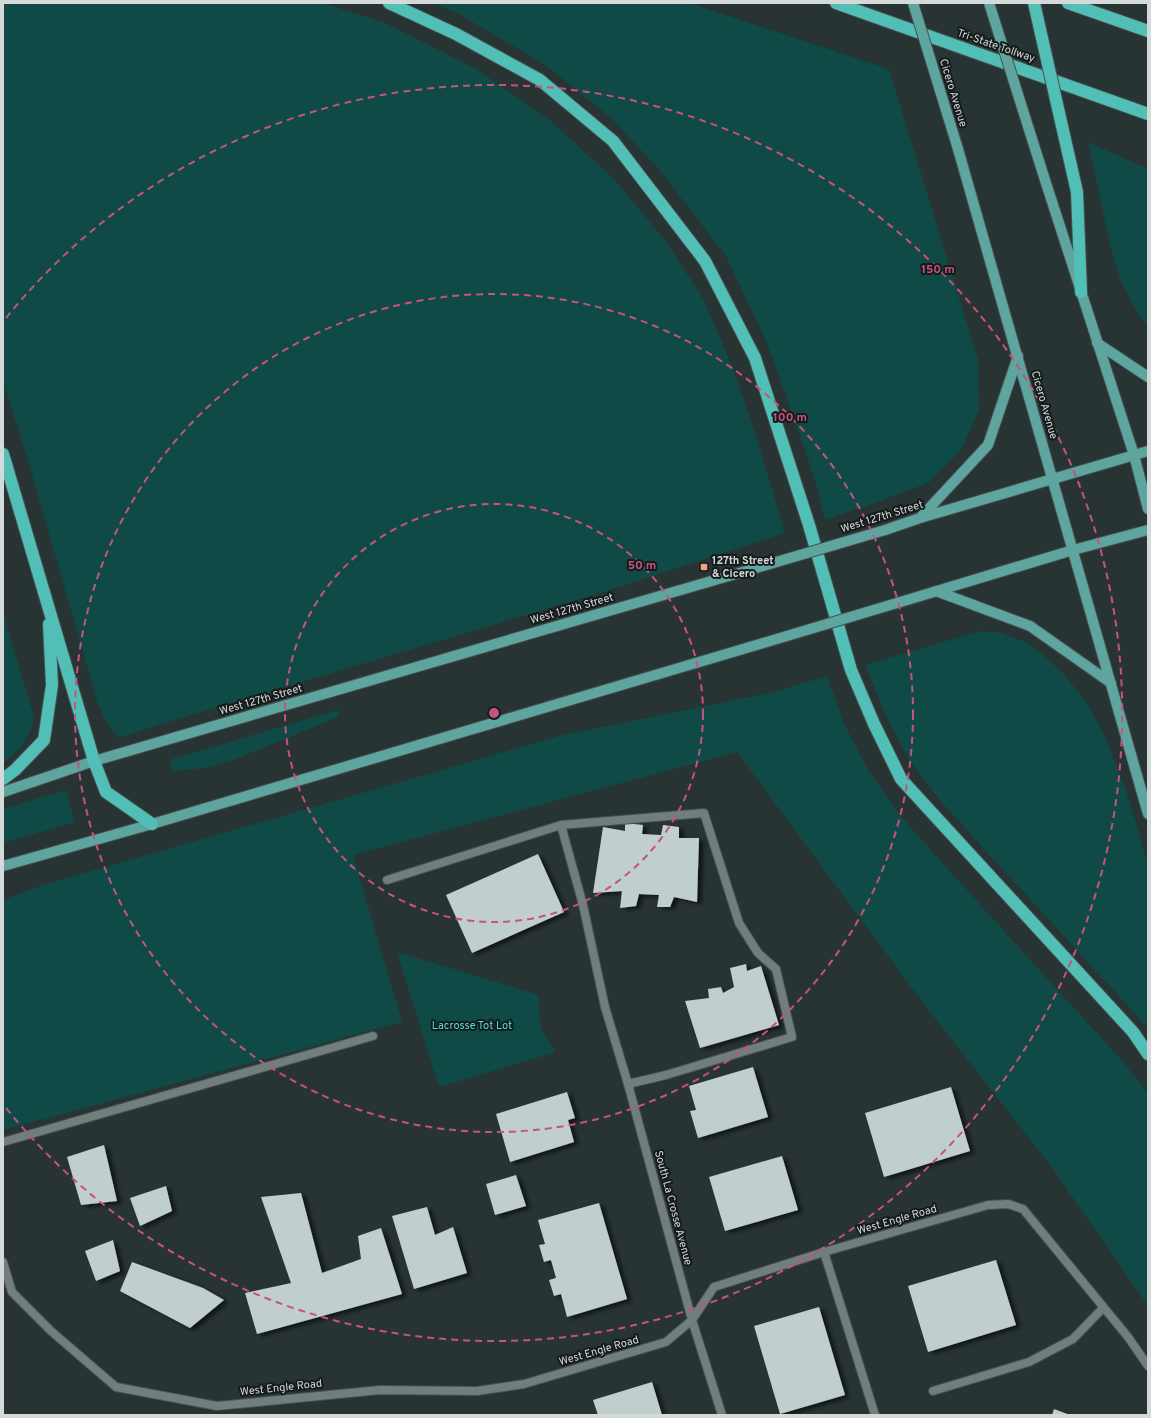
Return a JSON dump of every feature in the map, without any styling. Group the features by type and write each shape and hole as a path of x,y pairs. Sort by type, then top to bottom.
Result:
{"highway":[{"path":"389,3 456,34 540,80 613,141 705,260 755,358 809,524 851,670 874,724 901,779 1133,1032 1148,1054"},
{"name":"Tri-State Tollway","path":"836,3 1148,114"},
{"path":"1034,3 1078,192 1081,292"},
{"path":"1068,3 1148,31"},
{"path":"3,454 94,761 106,792 152,824"},
{"path":"3,779 15,770 44,740 52,686 48,605"}],"main road":[{"name":"Cicero Avenue","path":"913,3 958,149 1018,356 1148,814"},
{"path":"989,3 1134,455 1148,509"},
{"path":"1097,343 1148,377"},
{"path":"920,518 988,445 1018,356"},
{"name":"West 127th Street","path":"3,792 94,761 739,573 1148,451"},
{"path":"3,866 152,824 1073,550 1148,530"},
{"path":"936,591 1030,626 1111,683"}],"street":[{"path":"387,880 560,825 704,814 739,923 758,953 776,968 792,1037 666,1075 628,1084"},
{"name":"South La Crosse Avenue","path":"560,825 583,905 605,1007 628,1084 692,1320 722,1415"},
{"path":"3,1142 373,1036"},
{"name":"West Engle Road","path":"3,1262 12,1292 51,1331 116,1386 216,1406 380,1390 477,1392 524,1384 666,1342 692,1320 714,1287 824,1252 988,1205 1008,1204 1023,1209 1128,1337 1148,1366"},
{"path":"824,1252 876,1415"},
{"path":"934,1391 1029,1362 1073,1339 1103,1308"}],"green space":[{"path":"3,3 323,3 385,23 476,69 550,120 613,178 664,239 704,300 732,366 756,436 785,533 607,591 171,721 119,738 107,724 98,704 27,457 3,382"},
{"path":"433,3 689,3 889,69 978,360 979,410 961,450 928,483 825,520 815,479 768,345 726,256 662,173 612,119 547,66 457,13"},
{"path":"1088,142 1148,169 1148,326 1136,310 1120,280 1111,249"},
{"path":"3,607 7,626 34,717 32,728 20,749 3,763"},
{"path":"980,631 1002,633 1030,644 1060,670 1085,700 1104,734 1126,791 1148,863 1148,1028 942,803 910,761 886,716 865,665"},
{"path":"827,676 844,724 867,768 901,817 1118,1056 1148,1093 1148,1306 1051,1166 923,1003 737,752 353,855 402,1022 3,1130 3,900 43,885 563,735 774,692"},
{"path":"338,710 340,716 234,760 206,768 172,771 169,760"},
{"path":"66,790 75,822 3,843 3,809"},
{"name":"Lacrosse Tot Lot","path":"397,952 539,995 541,1026 546,1038 556,1052 439,1087"}],"building":[{"path":"625,823 643,825 642,834 661,835 663,825 679,827 679,838 699,838 697,902 674,897 670,907 657,907 659,895 639,894 636,906 620,908 622,891 593,893 603,827 625,831"},
{"path":"538,854 564,912 472,953 446,895"},
{"path":"746,964 747,971 761,966 779,1025 700,1048 685,1001 709,998 708,989 721,987 723,993 734,987 730,968"},
{"path":"753,1067 768,1117 698,1138 690,1111 696,1110 689,1086"},
{"path":"951,1087 970,1151 884,1177 865,1113"},
{"path":"567,1092 575,1118 568,1120 574,1142 510,1162 496,1114"},
{"path":"104,1145 117,1201 81,1205 67,1157"},
{"path":"782,1156 798,1210 725,1231 709,1177"},
{"path":"516,1175 526,1206 495,1215 486,1184"},
{"path":"166,1186 172,1211 140,1226 130,1198"},
{"path":"301,1193 322,1273 361,1259 358,1236 381,1228 402,1294 257,1334 245,1293 291,1283 261,1197"},
{"path":"599,1203 627,1299 567,1317 561,1294 554,1296 549,1280 556,1278 551,1260 544,1262 539,1245 545,1244 538,1220"},
{"path":"427,1207 435,1235 453,1227 467,1273 414,1289 392,1216"},
{"path":"113,1240 120,1271 96,1281 85,1251"},
{"path":"996,1260 1016,1325 928,1352 908,1286"},
{"path":"132,1262 203,1288 224,1300 190,1328 120,1291"},
{"path":"819,1307 845,1395 780,1414 754,1326"},
{"path":"652,1382 662,1415 598,1415 593,1400"},
{"path":"1054,1409 1070,1415 1052,1415"}],"place":[{"name":"127th Street & Cicero","path":"704,567"}]}
